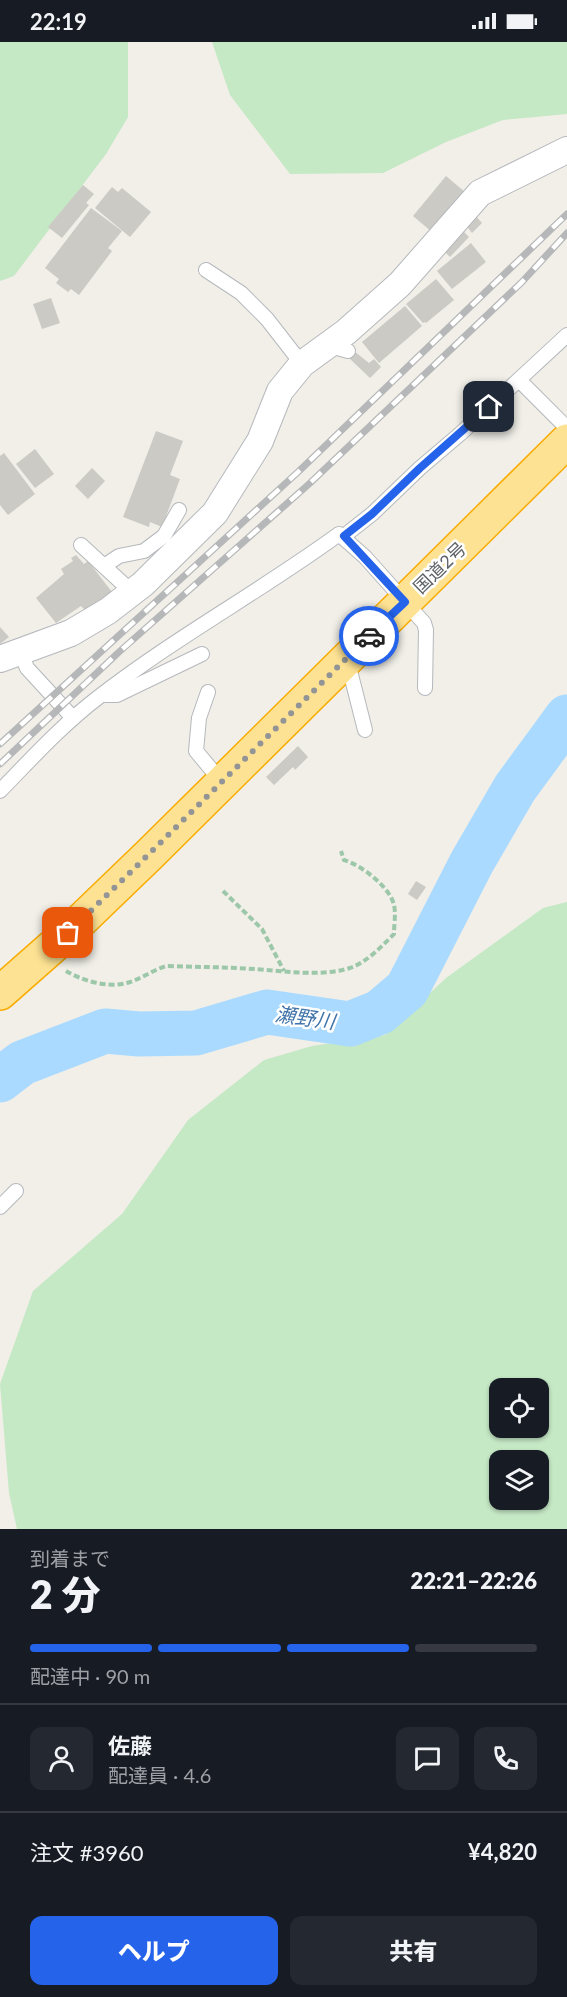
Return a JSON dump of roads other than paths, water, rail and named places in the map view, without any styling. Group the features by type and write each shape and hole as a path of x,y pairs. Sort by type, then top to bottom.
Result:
{"highway":[{"name":"国道2号","path":"0,993 46,953 148,855 567,441"}],"street":[{"path":"10,655 71,633 108,611 144,584 215,513 260,441 280,391 302,364 338,348 346,332 400,284 480,193 567,150"}],"lane":[{"path":"206,270 241,293 267,319 302,364"},
{"path":"344,536 372,514 567,335"},
{"path":"519,380 567,428"},
{"path":"104,566 119,556 144,551 164,536 179,510"},
{"path":"0,791 73,718 101,695 178,640 286,572 339,534 344,536 424,623 426,630 425,688"},
{"path":"81,545 133,592"},
{"path":"101,695 117,695 202,654"},
{"path":"10,655 27,668 73,718"},
{"path":"346,658 365,730"},
{"path":"208,692 199,718 196,751 222,781"},
{"path":"0,1207 16,1191"}],"waterway":[{"name":"瀬野川","path":"0,1080 22,1063 105,1031 139,1034 196,1033 267,1012 350,1024 380,1012 407,989 472,862 515,788 567,717"}],"railway":[{"path":"0,744 298,472 567,214"},
{"path":"0,764 119,652 309,484 522,282 567,233"}]}
